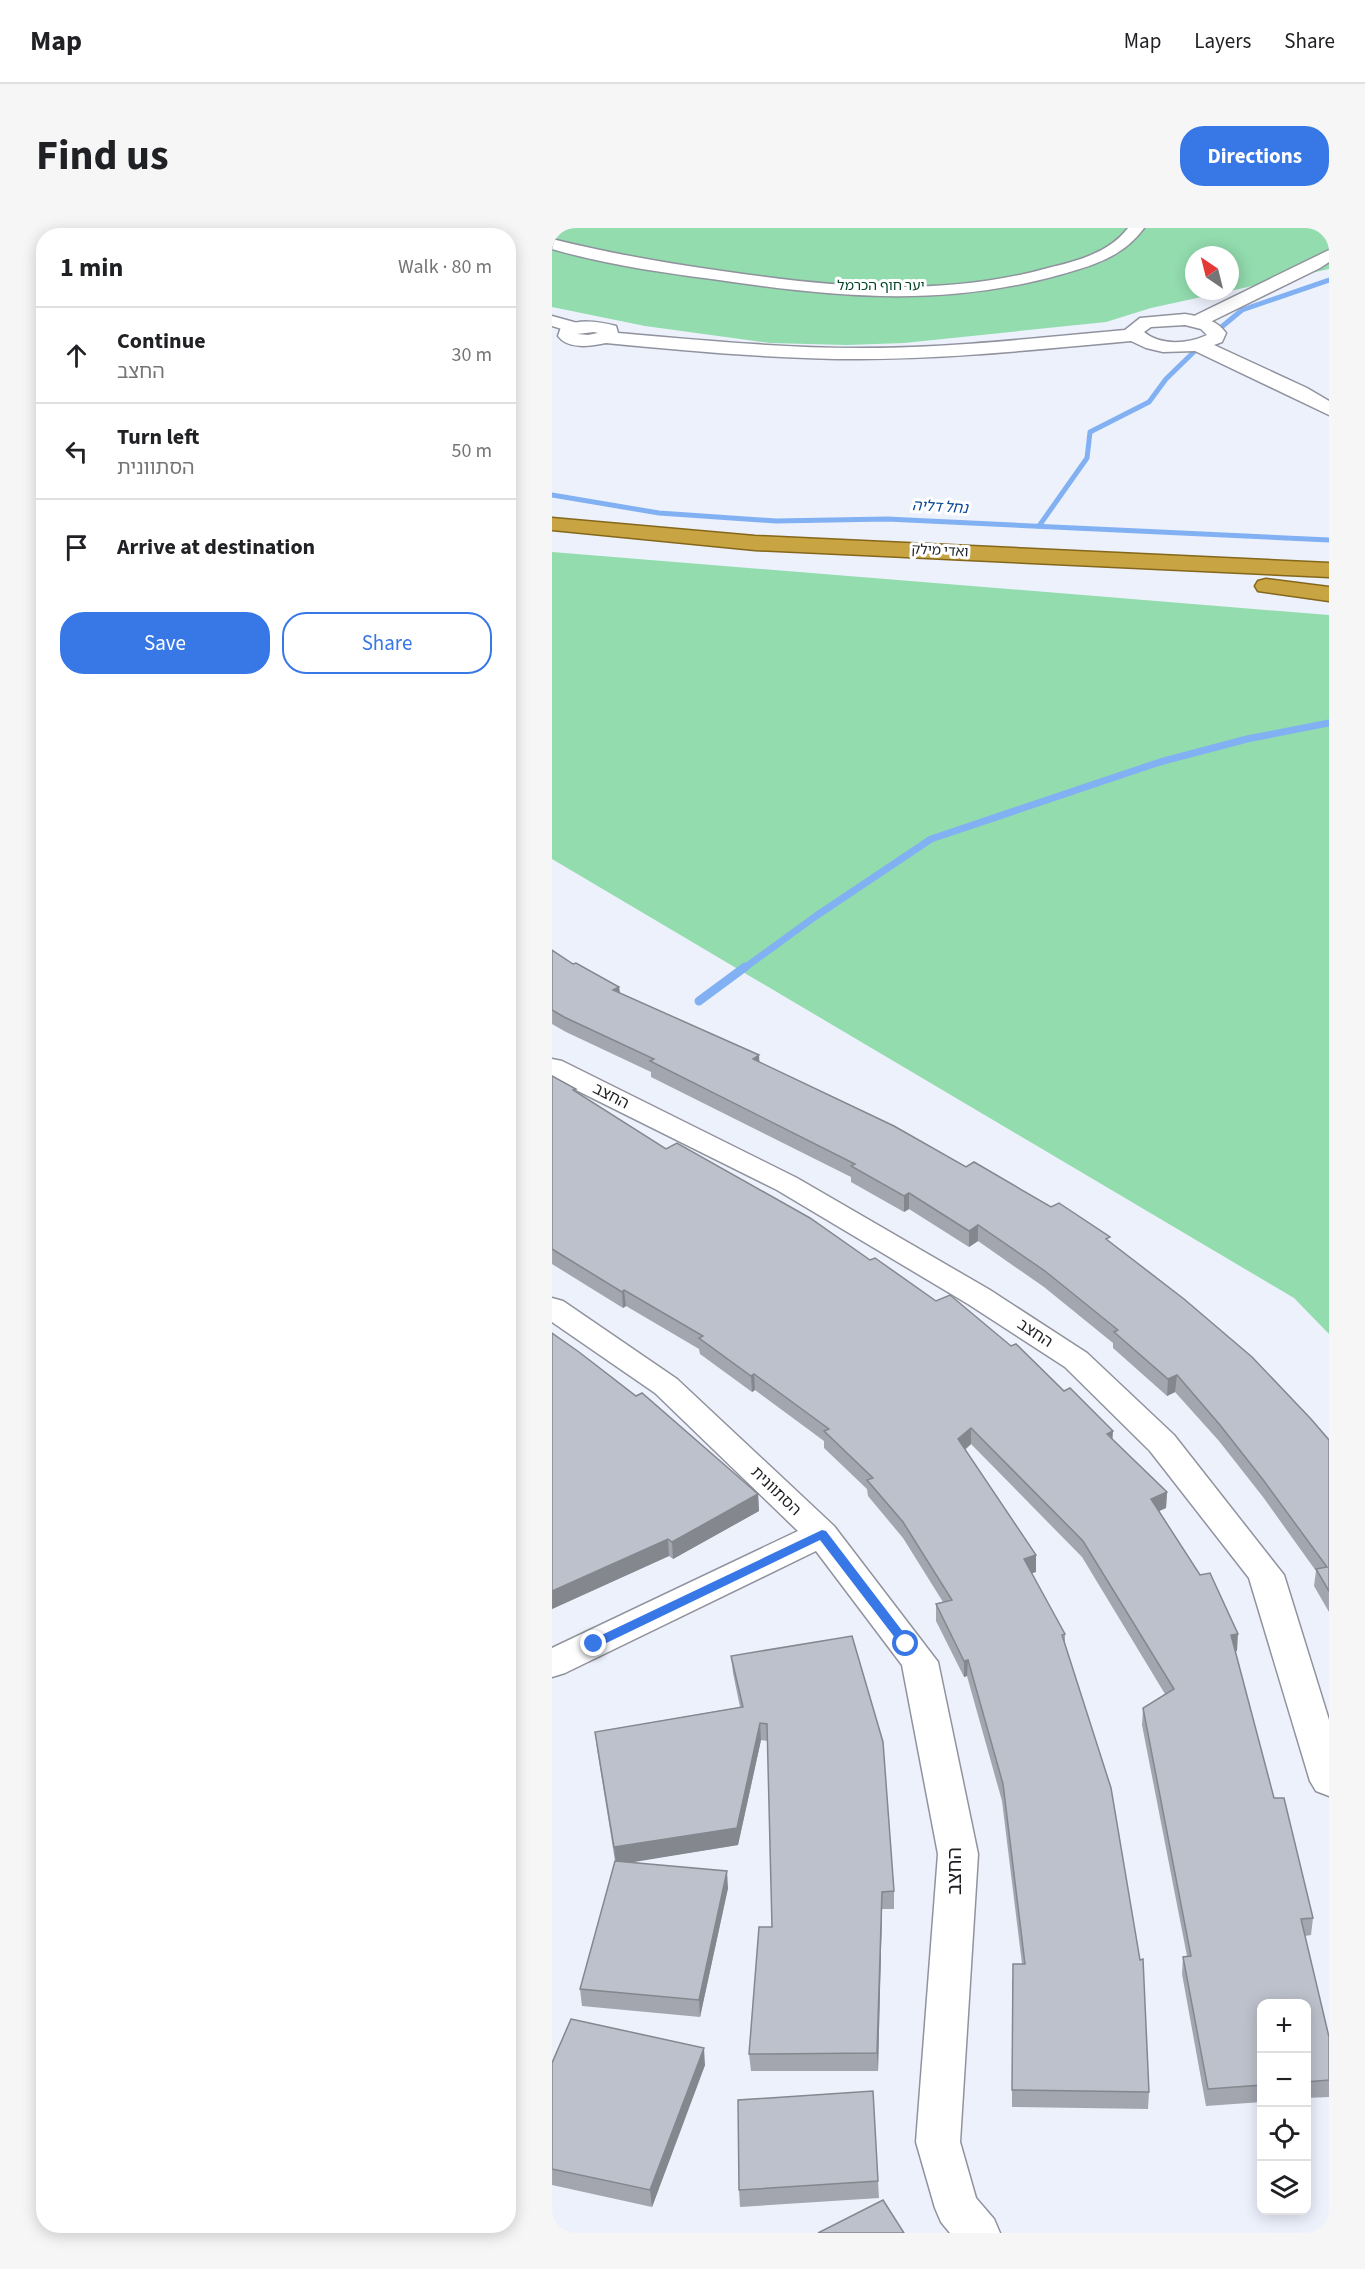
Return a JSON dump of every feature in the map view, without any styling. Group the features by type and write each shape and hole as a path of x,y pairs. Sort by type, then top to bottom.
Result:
{"highway":[{"name":"ואדי מילק","path":"552,524 755,543 1329,570"},
{"name":"ואדי מילק","path":"552,536 687,550 1329,581"},
{"path":"1061,568 1239,583 1329,594"}],"street":[{"path":"552,244 574,251 674,269 815,289 927,291 1036,278 1103,257 1130,237 1136,228"},
{"path":"1198,321 1314,265 1329,255"},
{"path":"552,321 570,338 581,340 606,337 768,352 897,353 1135,335 1148,343 1160,345 1198,345 1215,338 1217,333 1208,325 1198,321 1171,319 1146,322 1134,330 1135,335"},
{"path":"1198,345 1300,392 1329,409"},
{"name":"החצב","path":"552,1067 787,1184 979,1297 1076,1360 1162,1443 1266,1575 1329,1781"},
{"name":"הסתוונית","path":"552,1308 666,1386 822,1534"},
{"path":"552,1664 822,1534"},
{"name":"החצב","path":"822,1534 920,1662 958,1854 938,2142 957,2208 978,2233"}],"green space":[{"name":"יער חוף הכרמל","path":"552,228 1329,228 1329,269 1239,289 1239,246 1185,246 1185,300 1188,300 1151,308 1106,322 904,343 847,345 770,343 645,326 552,307"},
{"path":"552,552 1329,615 1329,1334 1294,1298 552,859"}],"building":[{"path":"552,950 573,964 576,963 619,987 613,990 759,1055 753,1059 894,1126 966,1167 974,1162 1051,1207 1059,1203 1110,1237 1106,1239 1184,1299 1252,1357 1329,1440 1329,1591 1316,1569 1327,1567 1264,1481 1177,1375 1168,1379 1114,1332 1118,1330 1045,1271 978,1225 969,1231 909,1193 904,1196 851,1166 855,1164 650,1061 654,1059 552,1010"},
{"path":"552,1076 576,1089 573,1090 666,1149 677,1143 810,1218 870,1260 875,1258 936,1301 950,1295 1011,1346 1016,1344 1064,1391 1070,1388 1113,1431 1107,1434 1167,1492 1151,1499 1200,1575 1210,1573 1238,1634 1231,1635 1274,1798 1284,1798 1313,1918 1301,1919 1329,2037 1329,2080 1311,2082 1311,1999 1257,1999 1257,2085 1208,2089 1183,1957 1191,1956 1143,1708 1174,1689 1083,1541 971,1428 958,1439 1036,1555 1024,1559 1065,1634 1062,1635 1111,1788 1140,1960 1143,1959 1149,2092 1012,2090 1013,1964 1025,1964 1003,1784 968,1660 964,1661 936,1604 952,1600 903,1522 867,1480 873,1478 824,1431 829,1429 754,1374 751,1376 699,1338 703,1336 624,1290 622,1292 552,1249"},
{"path":"552,1333 636,1396 642,1393 758,1494 672,1542 668,1539 552,1591"},
{"path":"852,1636 883,1742 894,1891 882,1892 877,2053 749,2054 759,1927 772,1927 767,1724 760,1723 737,1828 614,1847 595,1732 743,1707 731,1656"},
{"path":"615,1861 727,1871 699,2000 580,1989"},
{"path":"571,2019 704,2048 650,2190 552,2169 552,2063"},
{"path":"873,2091 878,2181 739,2190 738,2100"},
{"path":"883,2200 904,2233 818,2233"}],"waterway":[{"path":"1213,334 1242,310 1329,280"},
{"path":"1039,526 1087,458 1090,432 1149,402 1166,379 1203,343"},
{"name":"נחל דליה","path":"552,495 659,513 776,521 887,519 1329,540"},
{"path":"743,969 816,916 931,839 1160,762 1247,739 1329,723"},
{"path":"699,1001 745,967"}],"route":[{"path":"594,1644 822,1534 906,1644"}]}
